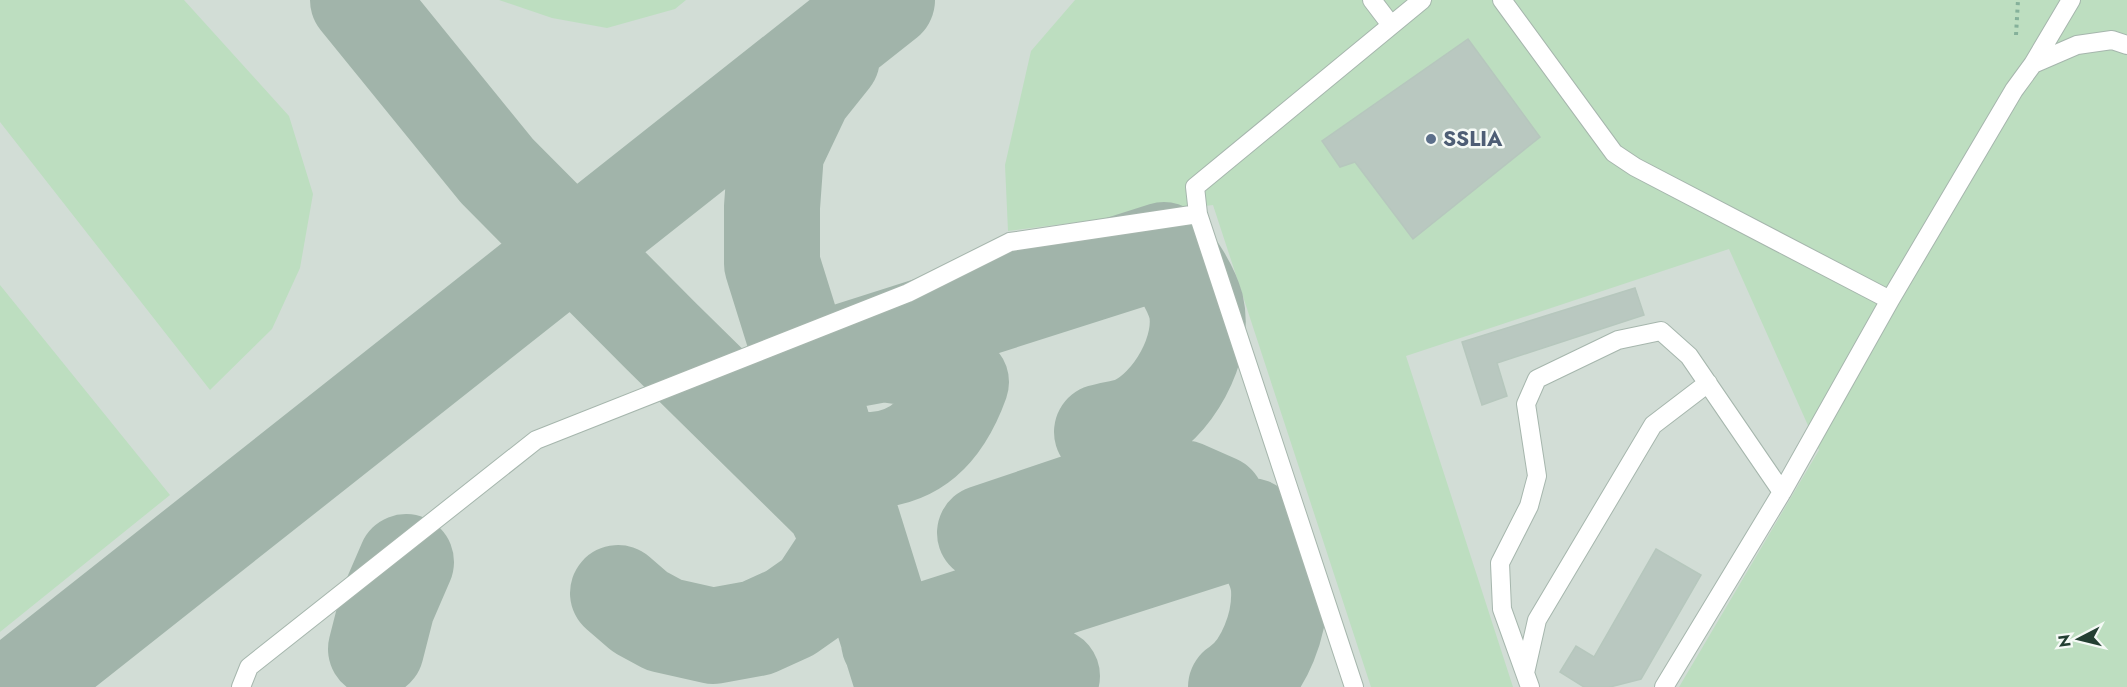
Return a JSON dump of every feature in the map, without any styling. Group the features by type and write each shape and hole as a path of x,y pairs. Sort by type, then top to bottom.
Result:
{"lane":[{"path":"1372,0 1391,25"},
{"path":"1354,687 1198,214 1195,187 1422,0"},
{"path":"1502,0 1614,153 1890,300"},
{"path":"1664,687 1782,492 1890,300 2013,90 2033,64 2071,0"},
{"path":"2033,64 2077,45 2112,40 2127,45"},
{"path":"241,687 249,667 536,440 908,293 1010,242 1198,214"},
{"path":"1528,680 1502,609 1500,562 1529,506 1537,476 1526,404 1537,379 1617,340 1661,330 1689,356 1782,492"},
{"path":"1528,680 1537,620 1653,425 1708,383"}],"shaded area":[{"path":"0,0 2127,0 2127,687 0,687"}],"green space":[{"path":"0,0 184,0 289,116 313,194 300,268 272,329 210,390 0,122"},
{"path":"499,0 686,0 675,9 607,28 552,18"},
{"path":"1075,0 2127,0 2127,687 1679,687 1819,450 1729,249 1406,356 1513,687 1371,687 1213,205 1008,231 1005,165 1031,51"},
{"path":"0,285 170,495 0,632"}],"building":[{"name":"SSLIA","path":"1468,39 1540,137 1413,239 1355,162 1340,167 1322,141"},
{"path":"1635,288 1644,315 1497,363 1507,396 1482,405 1462,342"},
{"path":"1656,549 1701,575 1641,679 1610,687 1584,687 1560,672 1576,646 1594,657"}],"taxiway":[{"path":"358,0 497,171 833,505 867,574"},
{"path":"18,687 887,0"},
{"path":"832,58 804,93 776,152 772,207 772,264 904,687"},
{"path":"803,365 1164,250 1187,284 1196,306 1198,322 1191,357 1173,390 1148,416 1134,424 1102,432"},
{"path":"832,460 869,460 891,457 919,445 940,424 961,382 926,360 883,354 840,364"},
{"path":"985,533 1136,482 1183,488 1217,503"},
{"path":"618,593 640,612 664,625 713,636 757,628 790,613 817,594 844,553 852,524"},
{"path":"889,642 1251,526 1276,572 1279,602 1274,630 1263,656 1246,679 1236,687"},
{"path":"376,649 387,606 406,562"},
{"path":"912,670 932,654 970,647 1013,653 1052,676 1048,687"}],"place":[{"name":"SSLIA","path":"1431,139"}]}
